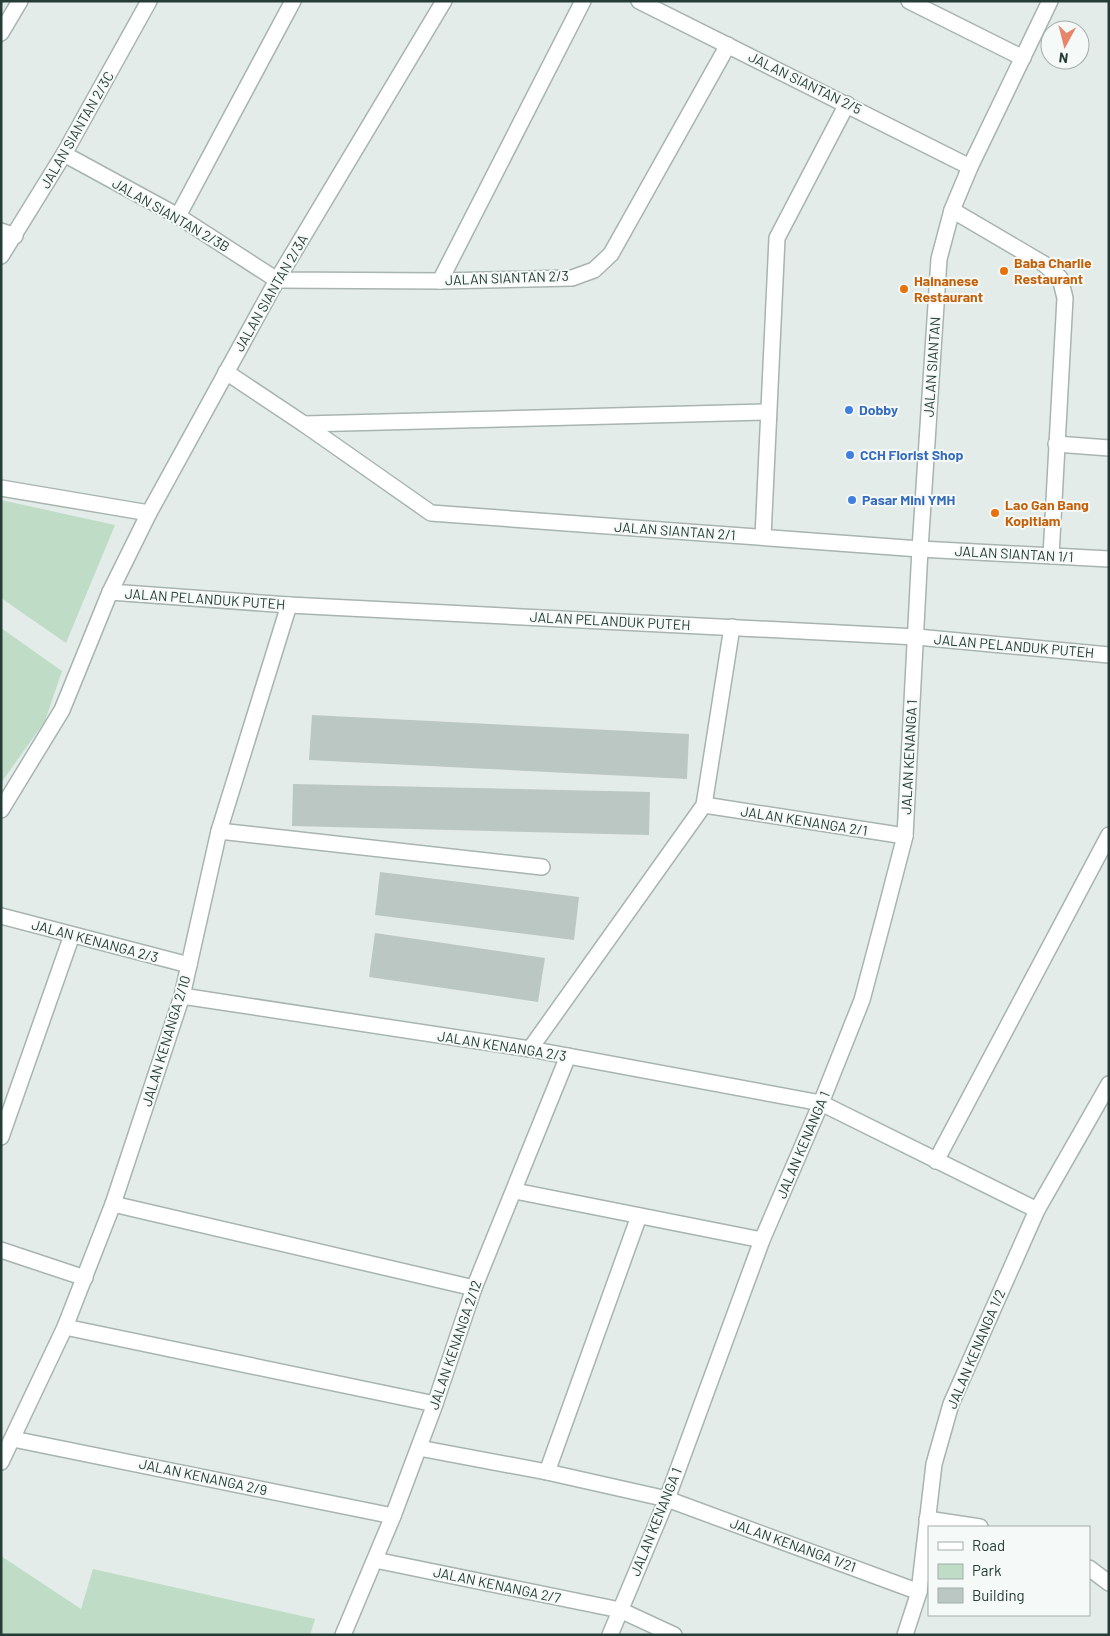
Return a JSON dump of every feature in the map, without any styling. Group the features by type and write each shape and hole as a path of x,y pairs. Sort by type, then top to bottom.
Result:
{"street":[{"path":"1,33 20,1"},
{"name":"JALAN SIANTAN 2/3C","path":"1,256 8,234 64,154 149,1"},
{"path":"178,216 293,1"},
{"name":"JALAN SIANTAN 2/3A","path":"1,810 62,710 110,592 149,513 226,372 277,280 444,1"},
{"path":"440,281 583,1"},
{"name":"JALAN SIANTAN 2/5","path":"639,1 970,167"},
{"path":"909,1 1023,58"},
{"name":"JALAN SIANTAN","path":"917,636 920,549 939,259 952,210 970,167 1050,1"},
{"name":"JALAN SIANTAN 2/3","path":"277,280 440,281 572,278 594,270 611,254 728,45"},
{"path":"762,537 777,238 847,104"},
{"name":"JALAN SIANTAN 2/3B","path":"64,154 178,216 277,280"},
{"path":"952,210 1044,264 1060,278 1065,298 1051,556"},
{"path":"226,372 304,424 768,412"},
{"name":"JALAN SIANTAN 2/1","path":"304,424 431,514 920,549"},
{"path":"1056,444 1109,448"},
{"path":"1,488 149,513"},
{"name":"JALAN SIANTAN 1/1","path":"920,549 1109,560"},
{"name":"JALAN PELANDUK PUTEH","path":"110,592 289,605 917,636 1109,654"},
{"name":"JALAN KENANGA 2/10","path":"1,1462 65,1326 113,1204 182,996 219,831 289,605"},
{"path":"530,1050 704,806 732,626"},
{"name":"JALAN KENANGA 1","path":"610,1635 667,1499 762,1240 821,1103 862,1000 905,836 917,636"},
{"name":"JALAN KENANGA 2/1","path":"704,806 905,836"},
{"path":"219,831 542,867"},
{"path":"936,1161 1109,835"},
{"name":"JALAN KENANGA 2/3","path":"1,916 189,966"},
{"path":"1,1137 72,935"},
{"name":"JALAN KENANGA 2/3","path":"182,996 568,1056 821,1103 1037,1210"},
{"name":"JALAN KENANGA 2/12","path":"343,1635 393,1516 419,1448 474,1288 515,1191 568,1056"},
{"name":"JALAN KENANGA 1/2","path":"905,1635 919,1592 934,1464 951,1404 1037,1210 1109,1084"},
{"path":"515,1191 762,1240"},
{"path":"113,1204 474,1288"},
{"path":"547,1472 639,1216"},
{"path":"1,1250 85,1278"},
{"path":"65,1326 435,1404"},
{"name":"JALAN KENANGA 2/9","path":"13,1439 393,1516"},
{"name":"JALAN KENANGA 1/21","path":"419,1448 547,1472 667,1499 919,1592"},
{"path":"927,1519 973,1526"},
{"name":"JALAN KENANGA 2/7","path":"375,1560 620,1610 674,1635"},
{"path":"1090,1569 1109,1583"}],"green space":[{"path":"1,500 115,525 66,643 1,598"},
{"path":"1,628 62,671 45,721 1,783"},
{"path":"1,1556 81,1609 93,1569 315,1619 310,1635 1,1635"}],"building":[{"path":"312,715 689,734 687,779 309,760"},
{"path":"293,784 650,792 649,835 292,826"},
{"path":"380,872 579,897 574,940 375,915"},
{"path":"375,933 545,958 538,1002 369,977"}],"place":[{"name":"Baba Charlie Restaurant","path":"1004,271"},
{"name":"Hainanese Restaurant","path":"904,289"},
{"name":"Dobby","path":"849,410"},
{"name":"CCH Florist Shop","path":"850,455"},
{"name":"Pasar Mini YMH","path":"852,500"},
{"name":"Lao Gan Bang Kopitiam","path":"995,513"}]}
